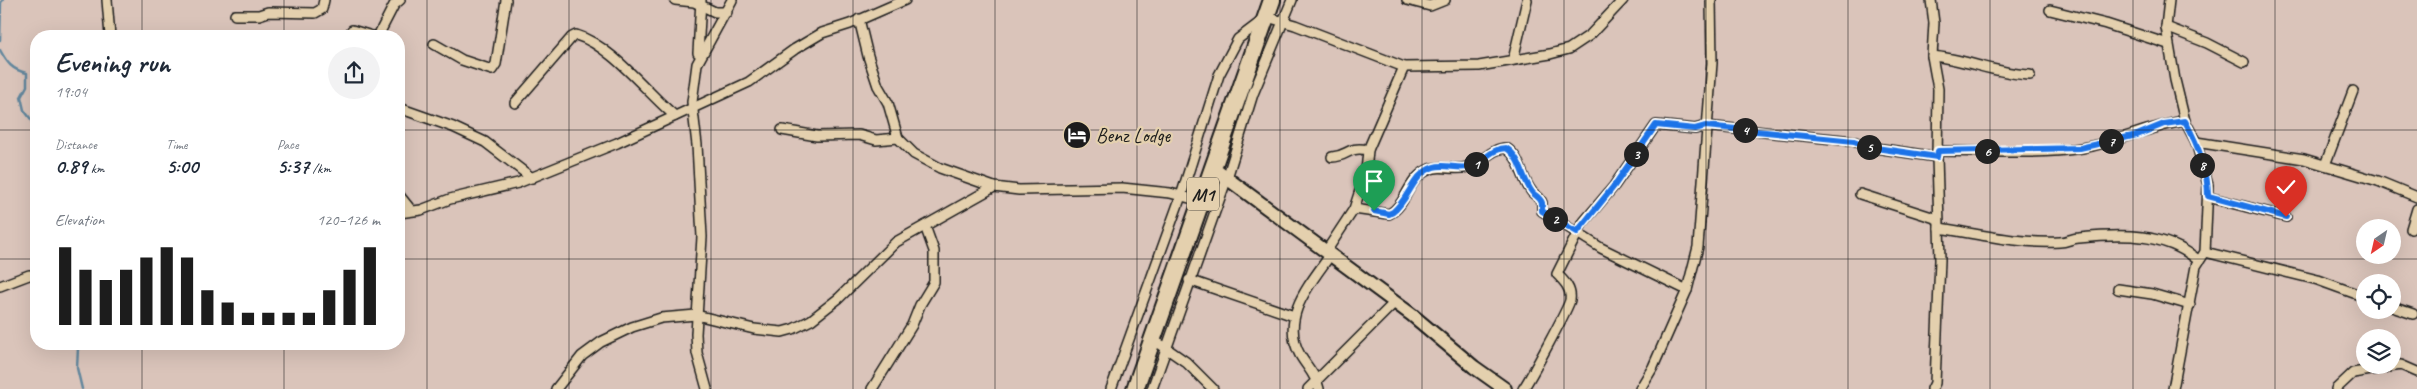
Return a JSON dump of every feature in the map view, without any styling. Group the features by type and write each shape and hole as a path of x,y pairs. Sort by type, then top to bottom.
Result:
{"highway":[{"name":"M1","path":"1141,387 1159,343 1201,201 1213,168 1275,20 1272,0"}],"street":[{"path":"107,0 110,30"},
{"path":"235,16 259,15 268,12 315,13 322,9 324,0"},
{"path":"381,30 394,5 400,0"},
{"path":"434,44 462,60 492,70 496,64 506,0"},
{"path":"675,0 702,2 715,12 727,12"},
{"path":"697,64 732,0"},
{"path":"405,212 430,208 450,200 532,178 692,110 749,82 795,49 822,33 905,0"},
{"path":"1111,389 1181,196 1219,75 1238,39 1275,20 1292,0"},
{"path":"1413,1 1430,6 1445,0"},
{"path":"1513,60 1527,0"},
{"path":"1275,20 1404,67 1479,66 1569,49 1590,35 1623,0"},
{"path":"1640,389 1653,367 1687,290 1698,247 1712,63 1711,0"},
{"path":"1931,0 1934,23 1932,56 1938,89 1937,154 1940,260 1935,383 1932,389"},
{"path":"2169,0 2166,27 2168,44 2185,121 2196,142 2208,185 2205,252 2198,260 2173,389"},
{"path":"702,2 701,40 692,110 698,145 702,237 696,315 697,353 707,389"},
{"path":"2050,10 2106,24 2168,44"},
{"path":"859,19 868,56 878,86 888,103 898,138 914,154 940,168 980,184 994,187 1019,190 1122,188 1181,196 1201,201"},
{"path":"1213,389 1186,362 1159,343 1190,280 1227,178 1275,20"},
{"path":"2166,27 2207,42 2244,62"},
{"path":"515,102 572,37 576,35 595,45 634,74 675,116"},
{"path":"1932,56 1948,57 2018,74 2030,75"},
{"path":"1318,385 1300,354 1296,342 1294,316 1297,304 1354,209 1366,172 1368,150 1404,67"},
{"path":"2325,164 2354,91"},
{"path":"405,110 453,127 484,142 532,178"},
{"path":"1523,389 1532,377 1539,359 1570,301 1568,285 1557,274 1577,232 1614,186 1656,125 1695,129 1706,126 1854,141 1869,147 1937,154 2080,148 2137,135 2164,124 2185,121"},
{"path":"782,130 817,136 859,135 876,140 898,138"},
{"path":"2196,142 2325,164 2417,197"},
{"path":"1332,157 1356,148 1368,150"},
{"path":"1354,209 1389,214 1397,209 1418,176 1425,171 1436,166 1470,167 1495,151 1506,148 1511,151 1516,159 1532,192 1539,197 1542,211 1632,264 1687,290"},
{"path":"1213,168 1329,252 1505,389"},
{"path":"556,389 582,356 601,342 632,327 661,318 696,315 754,329 782,332 793,329 811,320 839,298 896,242 994,187"},
{"path":"1860,194 1938,224 2030,241 2054,242 2076,238 2142,235 2179,247 2198,260"},
{"path":"2208,196 2286,217"},
{"path":"405,202 411,210"},
{"path":"2411,229 2417,209"},
{"path":"872,389 912,325 916,312 934,282 934,251 925,226"},
{"path":"2205,252 2318,280 2356,294"},
{"path":"0,286 30,275"},
{"path":"1190,280 1294,316"},
{"path":"2118,289 2152,294 2190,305"},
{"path":"1308,389 1318,385 1395,302"},
{"path":"2401,309 2413,314"},
{"path":"2336,389 2353,373 2401,365 2417,372"}],"waterway":[{"path":"0,40 1,2 3,0"},
{"path":"0,50 10,65 17,70 27,73 27,86 21,97 24,110 30,118"},
{"path":"78,350 77,368 82,389"}],"place":[{"name":"Benz Lodge","path":"1077,135"}],"route":[{"path":"1374,211 1389,214 1397,209 1418,176 1425,171 1436,166 1470,167 1495,151 1506,148 1511,151 1516,159 1532,192 1539,197 1542,211 1577,232 1614,186 1656,125 1695,129 1706,126 1812,136 1854,141 1869,147 1937,157 1938,151 2080,148 2137,135 2164,124 2185,121 2196,142 2208,185 2208,196 2286,217"}]}
